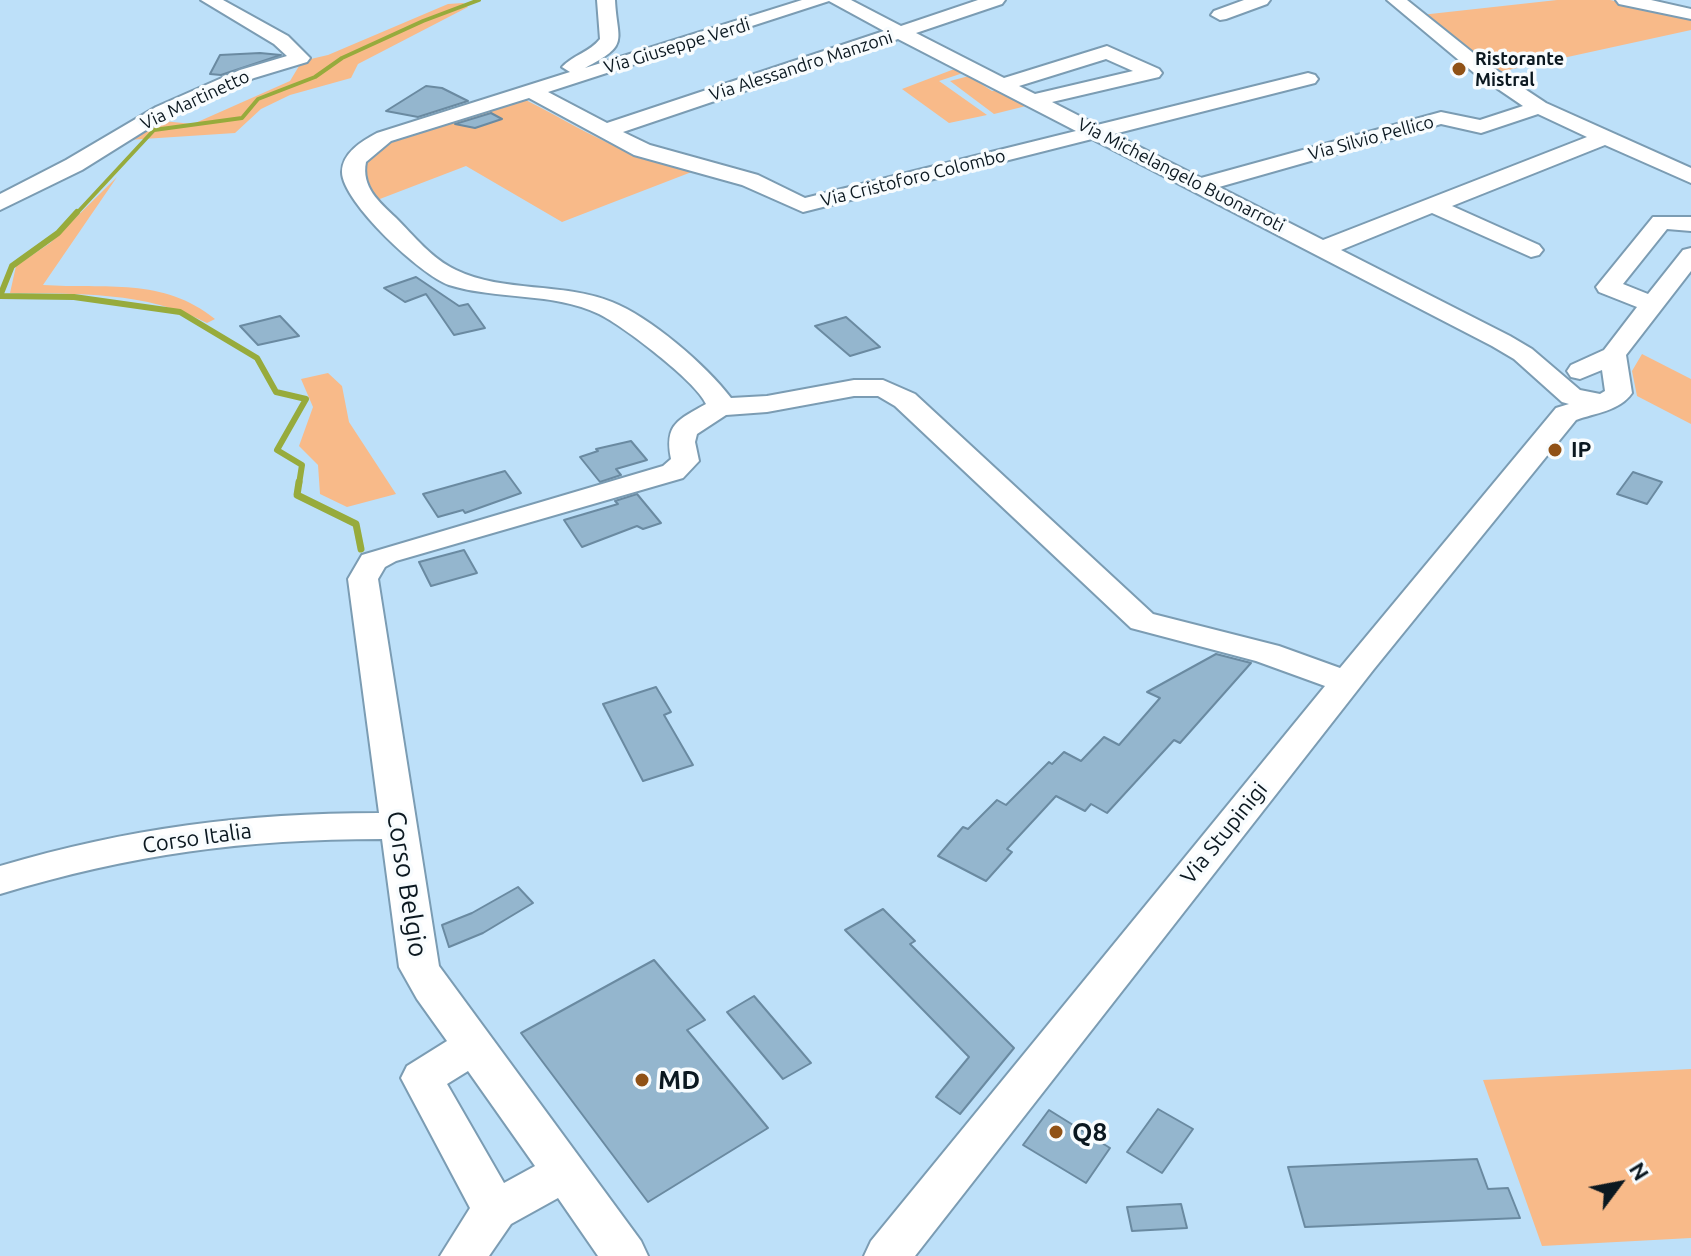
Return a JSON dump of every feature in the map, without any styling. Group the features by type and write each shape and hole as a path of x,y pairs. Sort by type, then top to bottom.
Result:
{"street":[{"name":"Via Martinetto","path":"0,203 74,165 163,111 247,74 300,58 281,40 210,0"},
{"path":"606,0 611,31 603,49 533,92 413,127 371,143 356,161 354,174 360,196 417,255 442,274 490,288 575,299 622,317 718,397 719,407 767,404 854,388 883,388 905,400 1142,621 1267,653 1346,682"},
{"name":"Via Giuseppe Verdi","path":"533,92 821,0"},
{"name":"Via Michelangelo Buonarroti","path":"837,0 1324,248 1523,354 1567,386"},
{"name":"Via Alessandro Manzoni","path":"605,131 996,0"},
{"path":"1220,15 1261,0"},
{"path":"1396,0 1480,68 1539,107 1691,176"},
{"path":"1625,0 1691,14"},
{"path":"1005,84 1107,52 1152,73 1035,100"},
{"name":"Via Cristoforo Colombo","path":"533,92 642,150 750,180 803,205 1308,79"},
{"name":"Via Silvio Pellico","path":"1202,185 1441,118 1481,127 1539,107"},
{"path":"1324,248 1603,138"},
{"path":"1432,205 1531,250"},
{"path":"1652,304 1608,287 1661,222 1691,224"},
{"name":"Via Stupinigi","path":"887,1256 1346,682 1567,386 1613,355 1691,255"},
{"path":"1608,393 1613,355"},
{"path":"1567,386 1599,375 1608,393"},
{"path":"1567,386 1608,393"},
{"name":"Corso Belgio","path":"625,1256 431,988 419,967 363,579 373,561 385,555 673,472 685,461 681,443 687,426 719,407"},
{"name":"Corso Italia","path":"0,880 138,846 238,831 297,826 398,826"},
{"path":"475,1045 422,1078 495,1210"},
{"path":"463,1256 495,1210 565,1172"}],"shaded area":[{"path":"1557,0 1610,0 1691,18 1691,30 1499,72 1421,15"},
{"path":"463,3 468,7 358,64 351,78 290,95 261,109 235,133 128,140 142,119 193,124 290,81 302,61 328,55 448,4"},
{"path":"957,68 966,72 939,81 987,115 949,123 902,89"},
{"path":"969,76 992,91 1000,90 1030,105 994,114 950,81"},
{"path":"522,98 632,153 678,166 702,168 562,222 466,166 372,202 360,165 373,147"},
{"path":"117,177 43,285 111,286 154,291 195,306 215,319 207,323 160,305 111,296 10,293 16,266 50,243"},
{"path":"1642,354 1691,379 1691,424 1637,396 1632,371"},
{"path":"328,373 342,386 349,422 396,494 347,507 320,494 318,465 299,446 313,407 301,379"},
{"path":"1691,1069 1691,1238 1542,1246 1483,1080"}],"building":[{"path":"220,55 281,55 221,75 210,74"},
{"path":"426,86 442,88 468,101 418,117 386,111"},
{"path":"491,113 502,119 475,128 455,124"},
{"path":"416,277 459,306 468,304 485,328 454,335 426,294 405,302 384,288"},
{"path":"280,316 299,336 258,345 240,326"},
{"path":"846,317 880,347 850,356 815,326"},
{"path":"631,441 647,460 616,469 621,475 600,482 580,457 598,451 596,449"},
{"path":"505,471 521,493 465,513 463,510 438,517 423,494"},
{"path":"1633,472 1662,482 1647,504 1617,494"},
{"path":"637,494 661,523 643,529 637,526 582,547 564,520 618,504 615,501"},
{"path":"464,550 477,573 431,586 419,562"},
{"path":"1216,654 1251,663 1180,743 1174,740 1107,813 1091,804 1085,811 1056,796 1007,849 1012,852 986,881 938,856 963,827 968,829 997,800 1006,805 1049,762 1052,764 1064,752 1081,761 1104,737 1119,745 1160,698 1147,692"},
{"path":"656,687 671,712 664,715 693,765 643,781 603,704"},
{"path":"518,887 533,903 483,933 449,947 442,925 472,913"},
{"path":"883,909 915,941 910,944 1014,1048 960,1114 936,1097 969,1057 845,930"},
{"name":"MD","path":"654,960 705,1020 687,1030 768,1128 648,1202 521,1033"},
{"path":"754,996 811,1063 783,1079 727,1012"},
{"path":"1158,1109 1193,1129 1162,1173 1127,1152"},
{"path":"1049,1110 1110,1148 1086,1183 1023,1145"},
{"path":"1477,1159 1488,1189 1508,1188 1520,1218 1305,1227 1288,1167"},
{"path":"1181,1204 1187,1228 1132,1231 1127,1207"}],"waterway":[{"path":"76,214 154,130 242,118 258,99 315,77 342,58 423,21 479,0"},
{"path":"77,212 58,233 12,266 0,296 74,297 180,312 257,358 276,392 306,399 277,450 302,465 299,484"},
{"path":"299,482 297,495 356,524 361,549"}],"place":[{"name":"Ristorante Mistral","path":"1459,69"},
{"name":"IP","path":"1555,450"},
{"name":"MD","path":"642,1080"},
{"name":"Q8","path":"1056,1132"}]}
